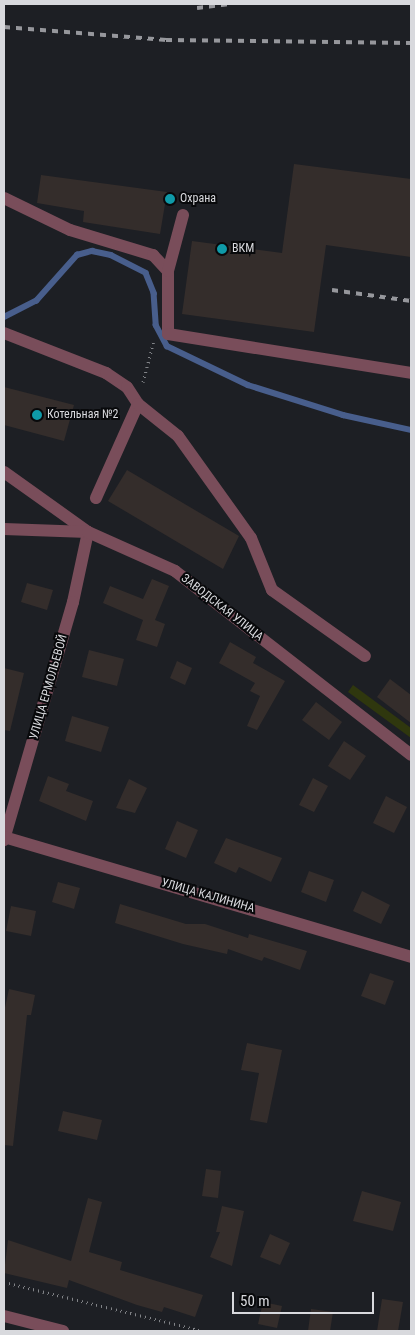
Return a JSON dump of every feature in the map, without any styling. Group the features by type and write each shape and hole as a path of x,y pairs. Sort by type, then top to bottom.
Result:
{"street":[{"path":"4,198 70,230 153,255 168,271"},
{"path":"183,215 168,271 168,334 411,373"},
{"path":"4,333 106,373 127,387 138,404 178,436 251,538 272,590 365,656"},
{"path":"96,498 138,404"},
{"path":"4,472 88,532"},
{"name":"ЗАВОДСКАЯ УЛИЦА","path":"4,529 88,532 175,571 411,755"},
{"name":"УЛИЦА ЕРМОЛЬЕВОЙ","path":"4,838 73,602 88,532"},
{"name":"УЛИЦА КАЛИНИНА","path":"4,838 411,957"},
{"path":"4,1316 63,1331"}],"path":[{"path":"138,404 146,357 155,339"},
{"path":"4,1282 204,1331"}],"green space":[{"path":"353,685 411,728 411,738 348,692"}],"building":[{"name":"ВКМ","path":"294,164 411,179 411,257 326,245 314,332 182,314 192,241 282,253"},
{"path":"41,175 167,192 160,234 83,222 84,211 37,203"},
{"name":"Котельная №2","path":"4,387 74,405 64,441 4,425"},
{"path":"127,470 239,536 223,569 108,501"},
{"path":"152,579 169,586 155,620 165,624 157,647 136,640 143,620 103,603 110,586 143,599"},
{"path":"27,583 53,590 47,610 21,602"},
{"path":"230,642 256,657 253,663 285,681 257,730 247,726 260,696 250,691 255,683 219,663"},
{"path":"89,650 124,659 117,686 82,677"},
{"path":"177,661 192,668 185,685 170,678"},
{"path":"4,668 24,673 10,731 4,730"},
{"path":"390,679 411,695 411,723 377,697"},
{"path":"316,702 342,722 329,740 302,720"},
{"path":"72,716 109,727 101,752 65,741"},
{"path":"344,741 366,756 350,780 328,766"},
{"path":"48,776 69,784 66,791 93,801 86,821 39,801"},
{"path":"313,778 328,786 314,812 299,805"},
{"path":"129,779 147,788 135,813 116,808"},
{"path":"386,796 407,807 394,833 373,823"},
{"path":"177,821 198,830 186,858 165,849"},
{"path":"226,838 282,858 271,882 239,867 236,873 214,863"},
{"path":"309,871 334,880 326,902 301,892"},
{"path":"58,882 80,888 74,909 52,902"},
{"path":"362,891 390,905 381,924 353,911"},
{"path":"120,904 186,924 205,924 248,938 249,934 307,951 300,970 264,957 262,961 228,949 227,954 183,944 115,923"},
{"path":"11,906 36,911 31,936 6,931"},
{"path":"370,973 394,981 385,1005 361,996"},
{"path":"9,989 35,995 31,1015 27,1015 13,1146 4,1145 4,1012"},
{"path":"247,1043 282,1050 267,1123 250,1120 259,1073 241,1070"},
{"path":"63,1111 102,1120 97,1140 58,1131"},
{"path":"206,1169 221,1171 218,1198 202,1196"},
{"path":"362,1191 401,1202 393,1231 353,1221"},
{"path":"88,1198 102,1202 89,1252 122,1262 120,1270 203,1295 195,1317 164,1307 162,1312 137,1305 69,1280 67,1288 4,1273 8,1240 71,1261"},
{"path":"222,1206 244,1211 232,1266 210,1257 220,1232 216,1232"},
{"path":"270,1234 290,1243 280,1265 260,1257"},
{"path":"382,1299 403,1302 398,1331 377,1331"},
{"path":"263,1302 282,1306 277,1328 258,1324"},
{"path":"311,1309 333,1312 330,1331 308,1331"}],"waterway":[{"path":"4,317 36,301 77,255 92,251 111,255 146,273 154,293 156,325 167,346 248,385 343,415 411,430"}],"railway":[{"path":"197,8 230,4"},
{"path":"4,27 166,40 411,43"},
{"path":"332,290 411,301"}],"place":[{"name":"Охрана","path":"170,199"},
{"name":"ВКМ","path":"222,249"},
{"name":"Котельная №2","path":"37,415"}]}
